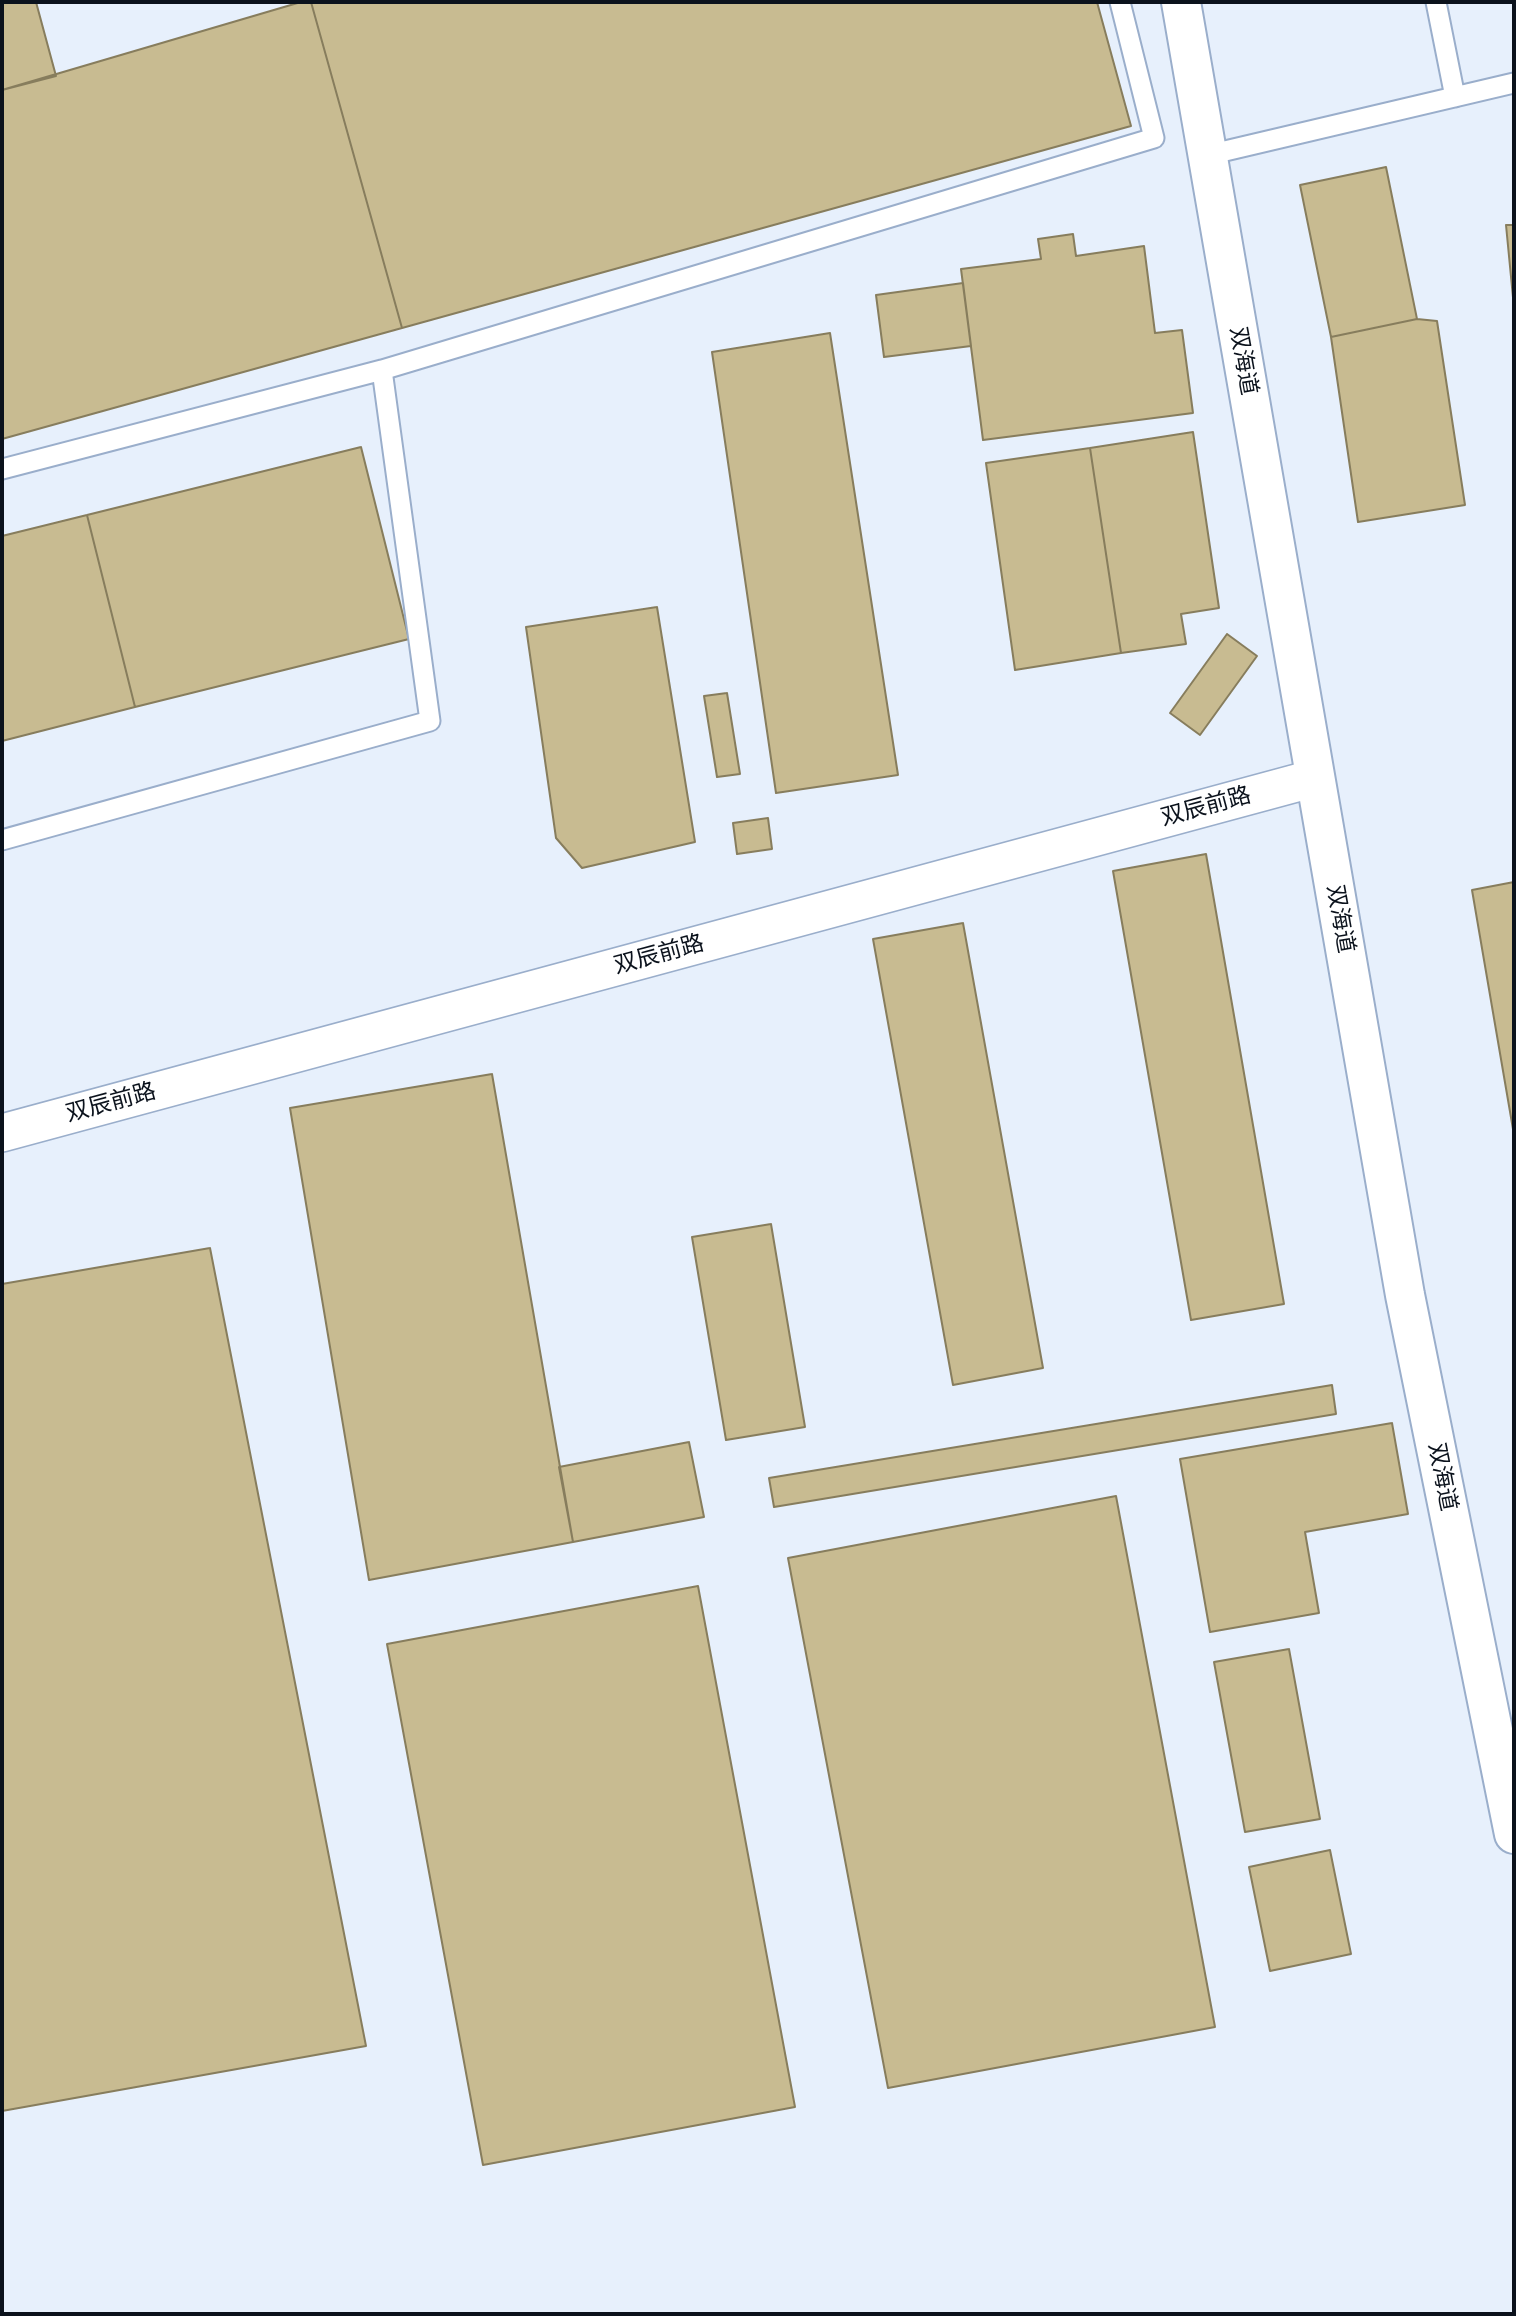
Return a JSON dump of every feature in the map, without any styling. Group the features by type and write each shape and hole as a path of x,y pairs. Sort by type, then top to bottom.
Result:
{"street":[{"name":"双海道","path":"1181,2 1405,1295 1514,1834"},
{"name":"双辰前路","path":"2,1133 1315,778"}],"lane":[{"path":"2,469 382,370 1154,138 1120,2"},
{"path":"1436,2 1455,97"},
{"path":"1208,155 1514,83"},
{"path":"2,840 430,721 382,370"}],"building":[{"path":"2,2 36,2 56,76 2,90"},
{"path":"301,2 311,2 402,328 2,439 2,90"},
{"path":"311,2 1097,2 1131,126 402,328"},
{"path":"1386,167 1417,319 1331,337 1300,185"},
{"path":"1506,225 1514,225 1514,308"},
{"path":"1073,234 1076,256 1144,246 1155,333 1182,330 1193,413 983,440 961,269 1041,259 1038,239"},
{"path":"963,283 971,346 884,357 876,295"},
{"path":"1417,319 1437,321 1465,505 1358,522 1331,337"},
{"path":"830,333 898,775 776,793 712,352"},
{"path":"1193,432 1219,608 1181,614 1186,644 1121,653 1090,448"},
{"path":"361,447 409,639 135,707 87,515"},
{"path":"1090,448 1121,653 1015,670 986,463"},
{"path":"87,515 135,707 2,741 2,536"},
{"path":"657,607 695,842 582,868 556,838 526,627"},
{"path":"1227,634 1257,656 1200,735 1170,713"},
{"path":"727,693 740,774 717,777 704,696"},
{"path":"768,818 772,849 737,854 733,823"},
{"path":"1206,854 1284,1304 1191,1320 1113,871"},
{"path":"1514,882 1514,1135 1472,890"},
{"path":"963,923 1043,1368 953,1385 873,939"},
{"path":"492,1074 573,1542 369,1580 290,1108"},
{"path":"771,1224 805,1427 726,1440 692,1237"},
{"path":"210,1248 366,2046 2,2111 2,1284"},
{"path":"1332,1385 1336,1414 774,1507 769,1478"},
{"path":"1392,1423 1408,1514 1305,1532 1319,1613 1210,1632 1180,1459"},
{"path":"689,1442 704,1517 573,1542 559,1467"},
{"path":"1116,1496 1215,2027 888,2088 788,1558"},
{"path":"698,1586 795,2107 483,2165 387,1644"},
{"path":"1289,1649 1320,1819 1245,1832 1214,1662"},
{"path":"1330,1850 1351,1954 1270,1971 1249,1867"}]}
